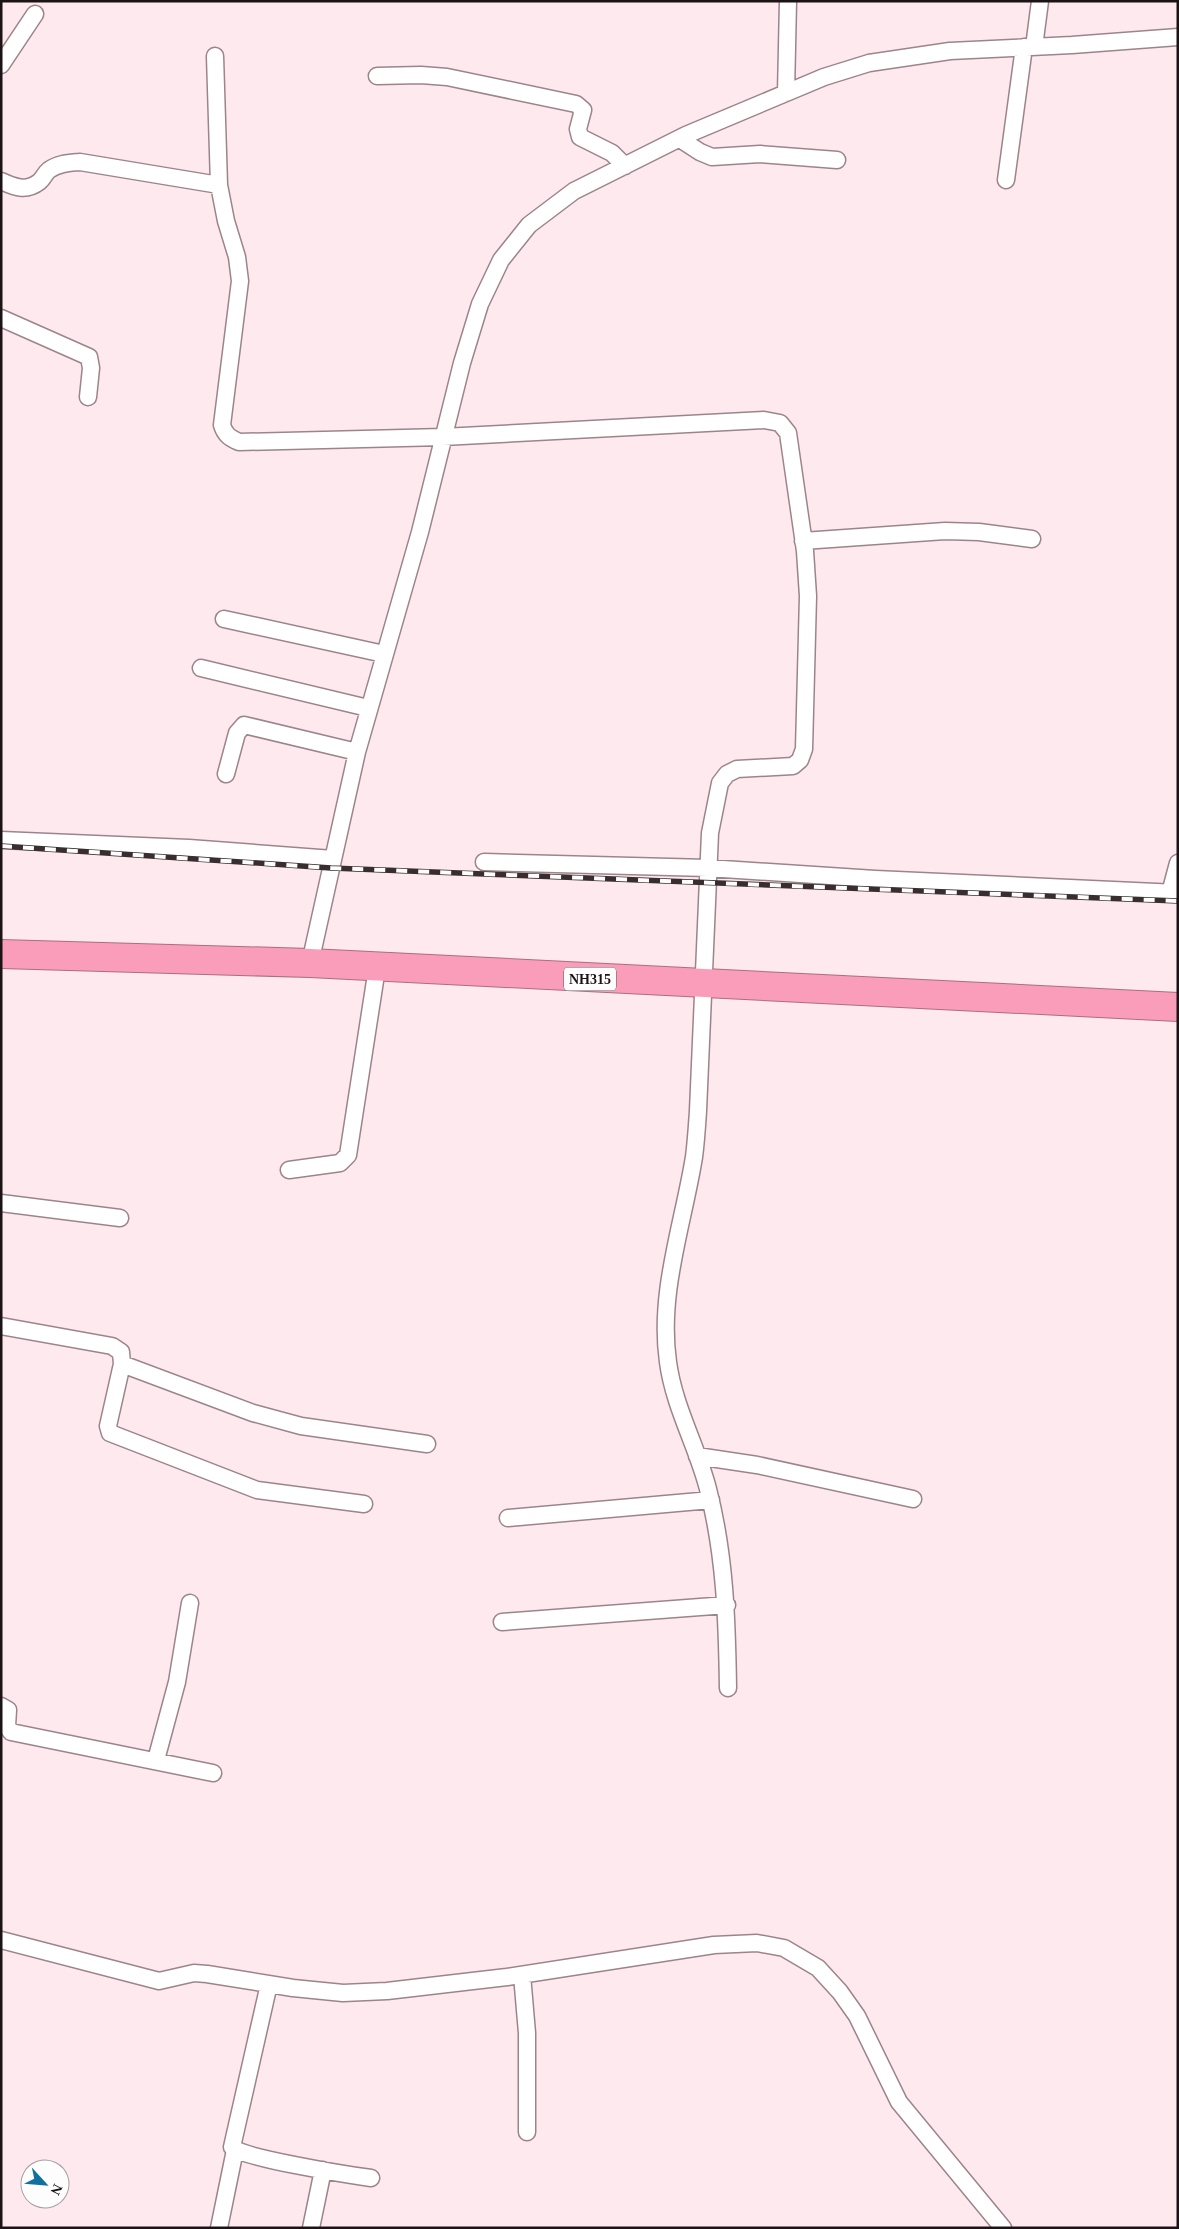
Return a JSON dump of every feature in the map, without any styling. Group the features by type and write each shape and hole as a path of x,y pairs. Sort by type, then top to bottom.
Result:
{"highway":[{"name":"NH315","path":"1,954 310,964 1178,1007"}],"street":[{"path":"786,93 788,1"},
{"path":"1006,180 1029,47 1040,1"},
{"path":"1,65 35,14"},
{"path":"310,964 356,752 420,532 443,437 480,304 501,260 529,225 574,191 680,138 824,77 869,63 950,51 1178,37"},
{"path":"215,56 219,185 226,221 237,257 240,281 222,425 224,432 230,439 239,442 443,437 773,420 784,426 788,433 803,541 808,596 804,749 800,760 793,766 737,769 723,778 714,802 708,868 704,984 694,1155 675,1246 665,1326 668,1362 675,1397 711,1500 721,1550 726,1605 728,1688"},
{"path":"377,76 421,75 447,78 576,104 583,110 578,129 580,137 612,152 625,166"},
{"path":"680,138 700,152 712,156 760,154 837,160"},
{"path":"1,181 21,189 30,188 48,171 58,165 80,162 219,185"},
{"path":"1,318 89,357 91,368 88,397"},
{"path":"803,541 945,531 978,532 1032,539"},
{"path":"224,619 384,654"},
{"path":"200,668 368,708"},
{"path":"226,774 237,733 244,725 356,752"},
{"path":"1,840 189,848 333,859"},
{"path":"484,862 708,868 1174,893 1178,863"},
{"path":"289,1170 340,1163 348,1155 377,968"},
{"path":"1,1203 120,1218"},
{"path":"1,1326 112,1346 120,1352 122,1364 108,1426 110,1433 257,1490 364,1504"},
{"path":"122,1364 253,1413 301,1426 427,1444"},
{"path":"697,1456 757,1465 913,1499"},
{"path":"508,1518 711,1500"},
{"path":"156,1760 177,1682 190,1603"},
{"path":"502,1622 726,1605"},
{"path":"1,1706 8,1710 7,1726 11,1732 82,1748 156,1760 213,1773"},
{"path":"1,1940 159,1981 194,1973 269,1984 352,1992 388,1991 522,1974 714,1945 772,1944 794,1952 818,1968 840,1992 857,2016 899,2102 1003,2228"},
{"path":"522,1974 527,2033 527,2132"},
{"path":"219,2228 235,2150 232,2146 232,2141 269,1984"},
{"path":"235,2150 323,2170 371,2178"},
{"path":"311,2228 323,2170"}],"railway":[{"path":"1,846 331,868 1178,901"}]}
